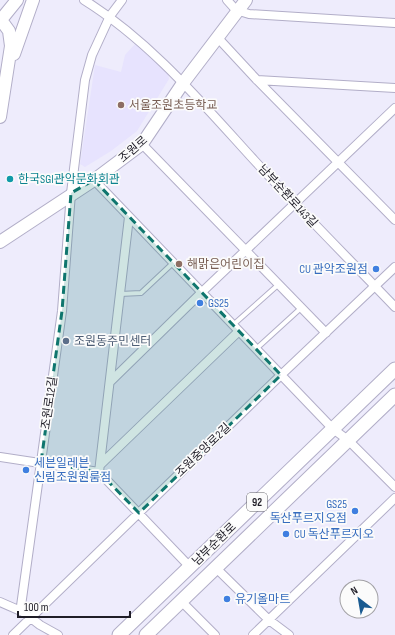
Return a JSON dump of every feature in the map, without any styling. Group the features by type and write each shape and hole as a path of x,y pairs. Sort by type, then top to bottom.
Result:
{"main road":[{"name":"남부순환로","path":"119,635 395,369"},
{"name":"남부순환로","path":"146,635 395,395"}],"street":[{"path":"0,118 11,38 9,31 0,21 17,0"},
{"path":"8,66 33,0"},
{"name":"남부순환로143길","path":"84,0 110,16 183,83 295,204 395,307"},
{"name":"조원로12길","path":"23,612 21,606 62,311 72,193 85,80 92,55 110,16 122,0"},
{"path":"227,0 236,10 249,14 395,22"},
{"name":"조원로","path":"0,242 72,193 94,180 142,144 183,83 218,38 236,10 246,0"},
{"path":"218,38 256,80 395,220"},
{"path":"256,80 395,88"},
{"path":"110,382 395,108"},
{"path":"142,144 326,333"},
{"path":"94,180 333,429 348,440 395,487"},
{"path":"99,469 129,217"},
{"name":"조원중앙로2길","path":"13,635 281,375 395,267"},
{"path":"99,469 236,328"},
{"path":"0,457 99,469 190,567"},
{"path":"253,635 395,498"},
{"path":"216,568 269,620 289,635"},
{"path":"0,602 23,612 40,625 58,635"},
{"path":"181,602 215,635"}],"lane":[{"path":"120,294 141,293 173,262"},
{"path":"236,328 278,284"},
{"path":"256,349 301,308"}],"highlighted area":[{"path":"94,180 281,375 139,513 99,472 41,462 62,311 71,193"}],"shaded area":[{"name":"서울조원초등학교","path":"136,43 168,74 169,79 137,131 111,151 85,167 80,164 95,65 121,72 125,55"}],"place":[{"name":"서울조원초등학교","path":"121,105"},
{"name":"한국SGI관악문화회관","path":"10,179"},
{"name":"해맑은어린이집","path":"179,264"},
{"name":"CU 관악조원점","path":"376,269"},
{"name":"GS25","path":"200,303"},
{"name":"조원동주민센터","path":"66,341"},
{"name":"세븐일레븐 신림조원원룸점","path":"26,470"},
{"name":"GS25 독산푸르지오점","path":"355,511"},
{"name":"CU 독산푸르지오","path":"286,534"},
{"name":"유기올마트","path":"227,599"}]}
